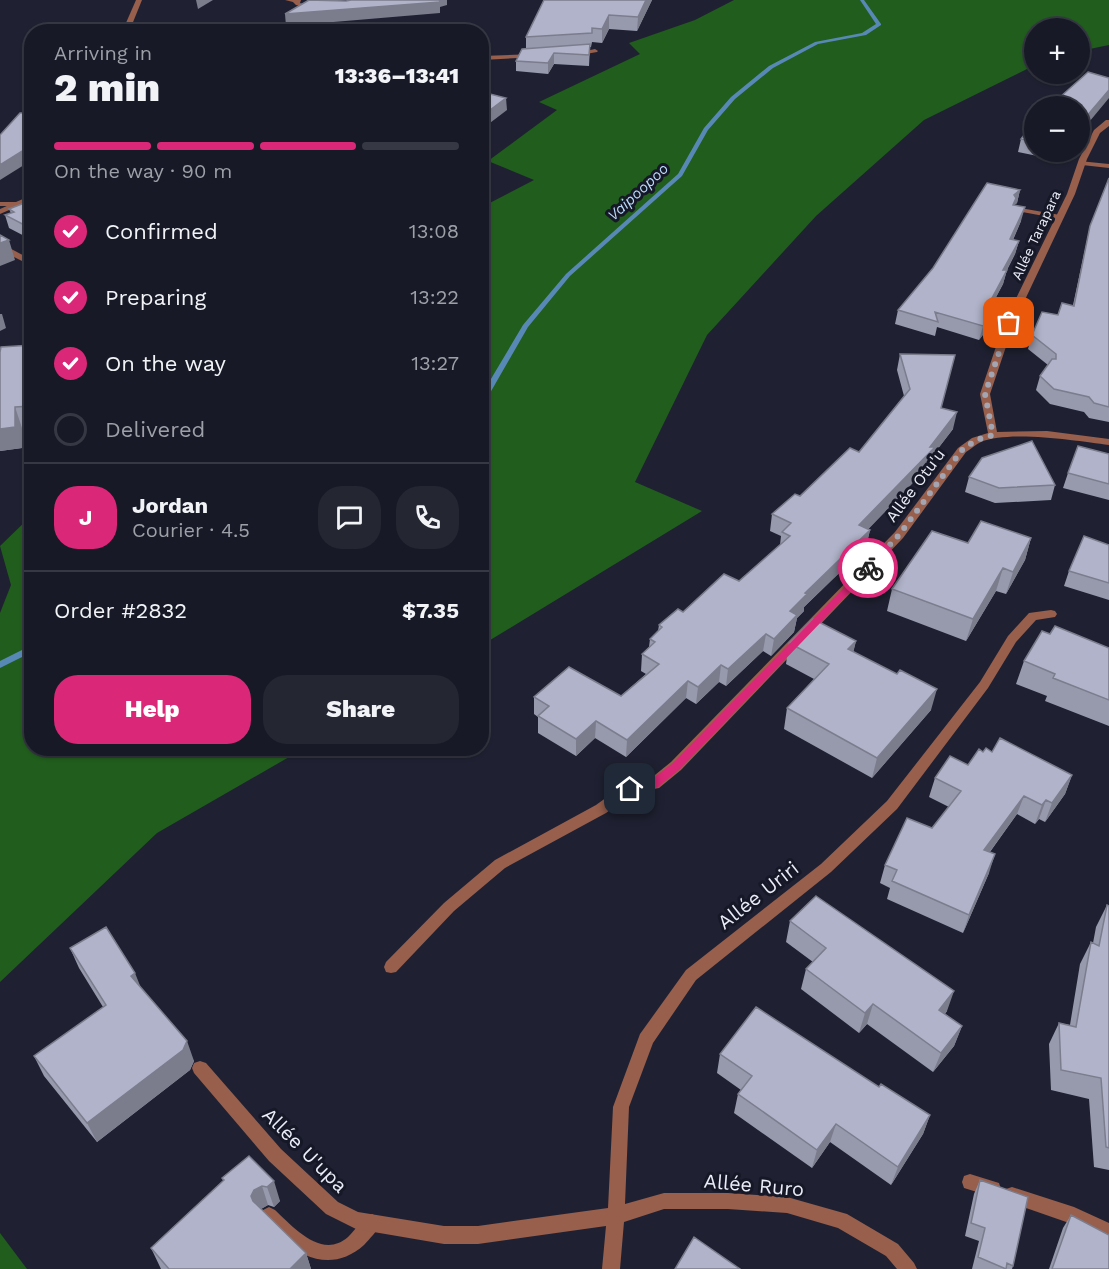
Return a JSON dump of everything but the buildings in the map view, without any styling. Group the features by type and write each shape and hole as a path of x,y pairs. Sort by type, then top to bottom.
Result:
{"street":[{"path":"128,24 139,0"},
{"path":"288,0 298,0 296,2 302,6 326,8"},
{"path":"563,55 595,51"},
{"path":"489,58 544,55"},
{"name":"Allée Tarapara","path":"993,435 985,394 1009,323 1060,218 1097,132 1109,122"},
{"path":"1082,163 1109,166"},
{"path":"0,212 24,200"},
{"path":"0,204 16,204"},
{"path":"1017,209 1060,218"},
{"path":"0,246 24,260"},
{"name":"Allée Otu'u","path":"391,967 449,907 500,864 601,809 630,789 654,784 676,766 899,535 962,450 976,440 993,435 1047,434 1109,442"},
{"name":"Allée Uriri","path":"611,1269 621,1107 646,1039 691,975 826,868 892,805 984,684 1012,639 1033,616 1051,614"},
{"name":"Allée U'upa","path":"200,1068 275,1155 332,1208 356,1220 444,1235 478,1235 615,1216"},
{"path":"970,1182 1074,1216 1109,1232"},
{"name":"Allée Ruro","path":"615,1216 664,1201 728,1201 787,1205 841,1220 892,1250 908,1269"},
{"path":"269,1216 294,1240 316,1252 332,1253 348,1249 372,1223"}],"green space":[{"path":"734,0 1109,0 1109,45 1090,49 1090,18 1024,18 1024,70 924,120 816,216 707,335 635,482 702,511 489,641 489,203 534,180 489,160 557,110 539,102 640,54 629,43 695,20"},
{"path":"24,523 24,756 291,756 157,833 0,982 0,613 11,585 0,546"},
{"path":"0,1233 27,1269 0,1269"}],"waterway":[{"name":"Vaipoopoo","path":"489,388 525,326 568,275 680,175 706,129 733,98 771,67 817,43 864,34 879,24 862,0"},
{"name":"Vaipoopoo","path":"0,665 24,652"}],"way so far":[{"path":"868,568 899,535 962,450 976,440 993,435 985,394 1009,323"}],"route":[{"path":"630,789 654,784 676,766 868,568"}]}
